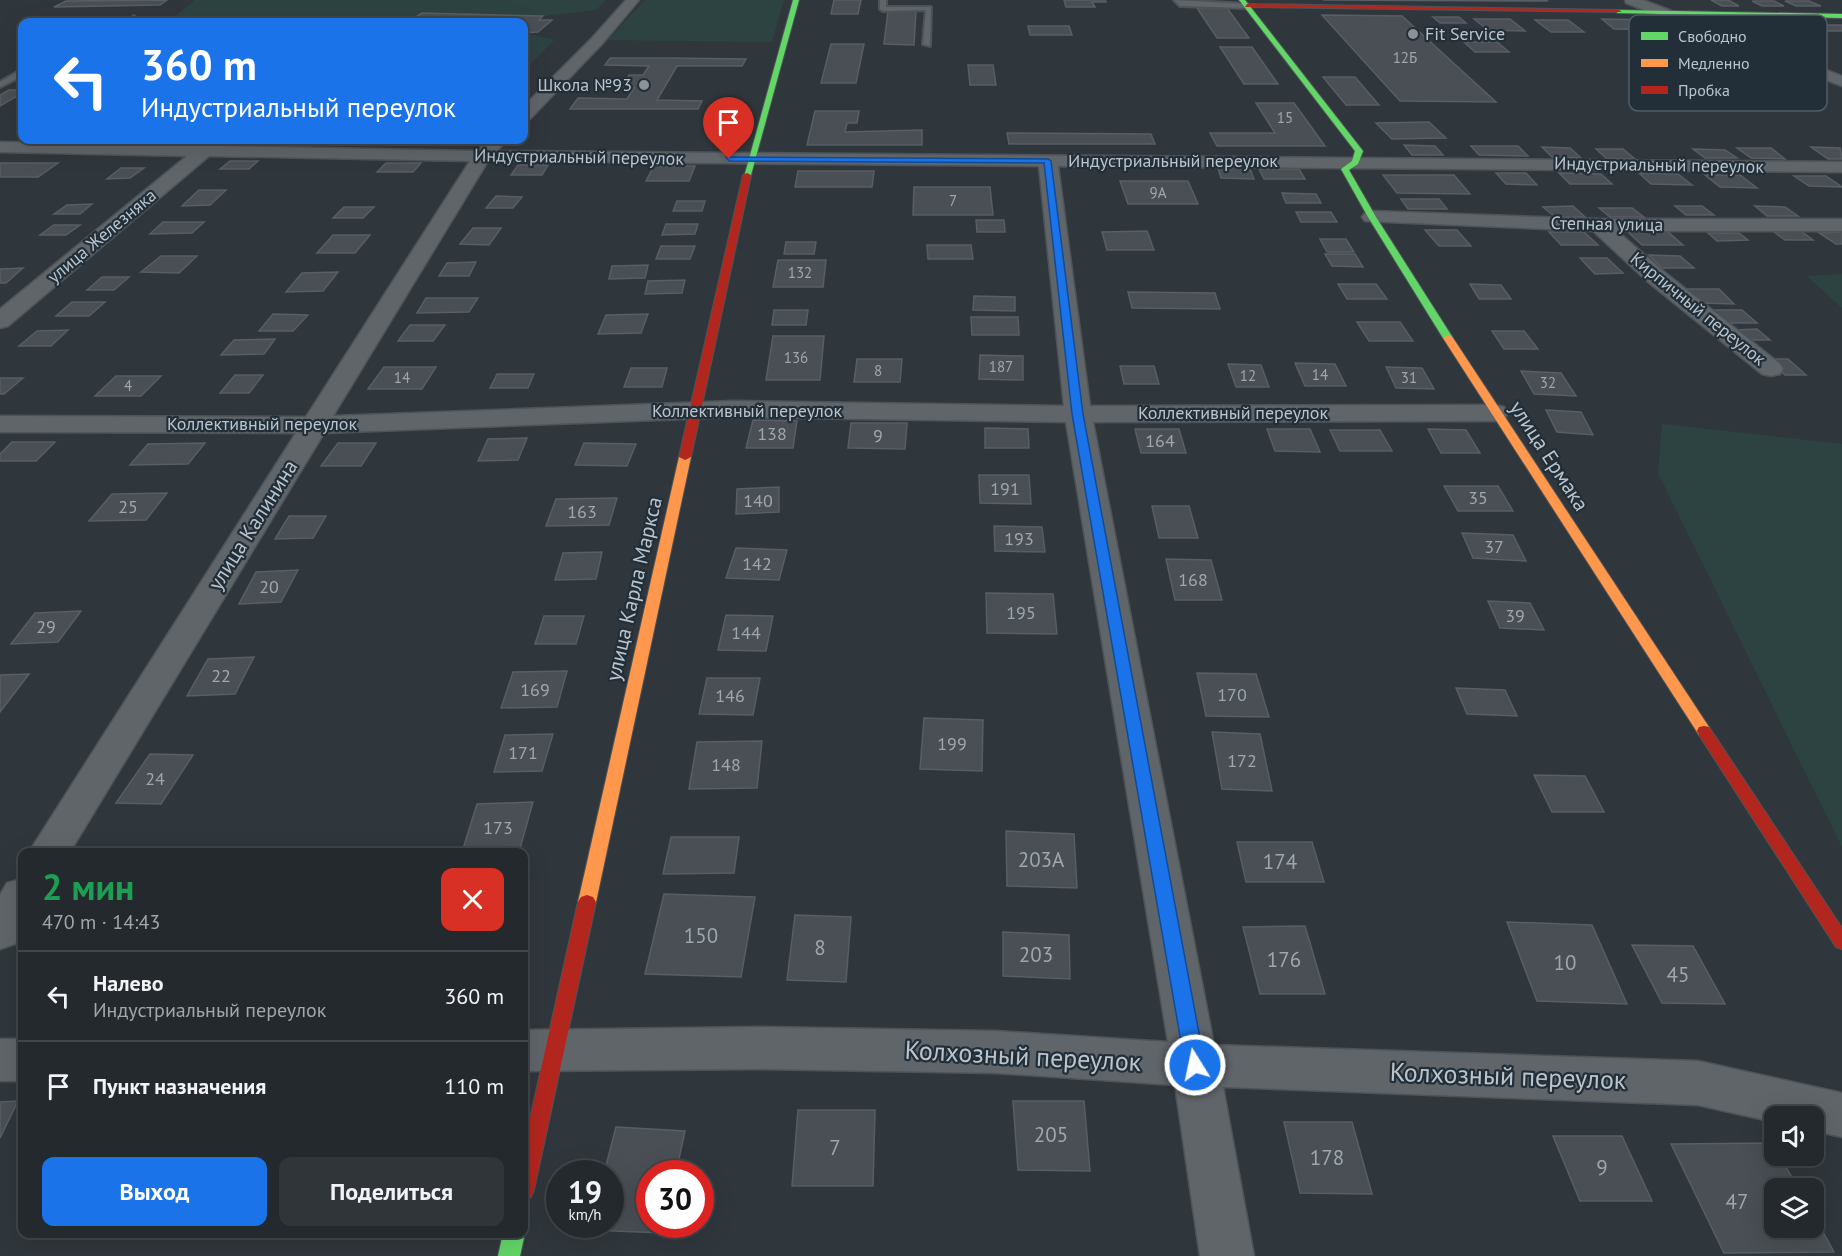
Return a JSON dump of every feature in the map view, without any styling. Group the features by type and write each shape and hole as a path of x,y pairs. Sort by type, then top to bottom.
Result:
{"street":[{"path":"528,111 597,41 633,0"},
{"name":"улица Карла Маркса","path":"528,1150 538,1051 695,410 750,159 796,0"},
{"path":"1631,0 1669,14"},
{"path":"1244,3 1756,15"},
{"name":"улица Ермака","path":"1244,3 1359,151 1355,162 1345,169 1372,218 1495,413 1842,942"},
{"path":"1827,16 1842,16"},
{"path":"1827,75 1842,81"},
{"name":"Индустриальный переулок","path":"0,147 204,151 490,148 750,159 1842,167"},
{"name":"улица Калинина","path":"52,848 490,148"},
{"name":"улица Железняка","path":"0,321 204,151"},
{"path":"1048,161 1078,414 1227,1256"},
{"name":"Степная улица","path":"1372,218 1598,225 1842,225"},
{"name":"Кирпичный переулок","path":"1598,225 1655,276 1771,369"},
{"name":"Коллективный переулок","path":"0,424 315,425 695,410 1078,414 1495,413"},
{"path":"0,932 18,902"},
{"name":"Колхозный переулок","path":"538,1051 759,1048 984,1052 1195,1065 1698,1083 1842,1115"},
{"path":"0,1060 18,1060"},
{"path":"509,1256 513,1238"}],"lane":[{"path":"883,0 883,9 929,8 927,44"},
{"path":"1177,0 1180,4 1244,3"},
{"path":"0,85 18,76"}],"green space":[{"path":"195,0 606,0 596,10 543,16 422,13 414,18 173,18"},
{"path":"645,0 784,0 772,42 608,40"},
{"path":"528,36 554,40 528,67"},
{"path":"1842,274 1842,308 1807,276"},
{"path":"1662,424 1842,444 1842,847 1658,473"}],"building":[{"path":"167,0 160,5 54,7 66,1"},
{"path":"834,0 861,0 858,14 831,14"},
{"path":"1064,0 1105,0 1106,2 1092,2 1095,7 1066,7"},
{"path":"1323,0 1546,0 1548,1"},
{"path":"1711,0 1728,0 1739,6 1722,6"},
{"path":"1752,1 1774,1 1784,6 1762,6"},
{"path":"1785,1 1809,1 1821,6 1796,6"},
{"path":"1197,8 1227,8 1249,38 1217,38"},
{"path":"888,11 916,11 914,45 884,44"},
{"path":"422,13 543,16 539,20 552,20 538,32 528,33 528,18 414,18"},
{"path":"1322,15 1402,16 1496,102 1400,101"},
{"path":"1433,17 1459,17 1466,23 1440,23"},
{"path":"1474,19 1510,19 1525,31 1488,30"},
{"path":"1602,19 1629,19 1629,29 1614,29"},
{"path":"1535,20 1568,20 1584,32 1551,32"},
{"path":"1827,25 1842,25 1842,31 1829,31"},
{"path":"1028,26 1069,26 1072,35 1030,35"},
{"path":"1464,42 1497,42 1509,52 1475,52"},
{"path":"831,44 864,44 856,83 821,83"},
{"path":"1220,47 1252,47 1278,84 1244,84"},
{"name":"Школа №93","path":"610,58 746,59 742,66 677,66 657,100 702,101 698,109 570,109 578,98 627,99 634,88 621,88 624,82 629,75 643,75 649,66 605,65"},
{"path":"968,65 993,65 996,85 970,85"},
{"path":"1323,77 1355,77 1379,105 1346,105"},
{"path":"9,90 18,90 18,95 0,106 0,95"},
{"path":"1256,103 1294,103 1325,146 1217,146 1210,133 1275,133"},
{"path":"815,111 859,111 857,123 847,123 845,132 922,130 922,145 807,145"},
{"path":"1429,122 1446,138 1392,139 1376,123"},
{"path":"1007,133 1151,134 1155,144 1009,144"},
{"path":"1404,145 1435,146 1443,155 1412,155"},
{"path":"1471,146 1518,146 1528,156 1479,155"},
{"path":"1542,147 1570,148 1581,158 1552,157"},
{"path":"1811,147 1840,148 1842,159 1828,159"},
{"path":"1737,148 1771,148 1785,159 1751,158"},
{"path":"1596,149 1623,149 1635,159 1607,159"},
{"path":"1693,149 1725,150 1737,158 1705,158"},
{"path":"230,161 258,161 249,169 220,169"},
{"path":"0,163 58,163 38,177 0,177"},
{"path":"386,163 421,163 413,172 377,172"},
{"path":"518,165 548,165 542,175 511,175"},
{"path":"654,166 695,166 689,181 646,181"},
{"path":"121,168 144,168 130,178 107,179"},
{"path":"1218,168 1250,169 1254,179 1221,178"},
{"path":"1259,169 1299,169 1305,179 1264,179"},
{"path":"798,171 874,171 872,187 795,187"},
{"path":"1496,173 1526,173 1537,185 1506,184"},
{"path":"1559,173 1601,174 1612,184 1570,184"},
{"path":"1639,173 1678,174 1692,185 1651,184"},
{"path":"1383,175 1454,175 1470,194 1397,193"},
{"path":"1705,175 1740,175 1757,188 1720,187"},
{"path":"1794,176 1826,176 1842,187 1809,186"},
{"path":"1120,181 1188,181 1198,204 1128,204"},
{"path":"914,187 990,187 993,215 913,215"},
{"path":"199,190 226,190 210,205 182,206"},
{"path":"1282,193 1316,194 1321,203 1286,203"},
{"path":"496,196 522,197 513,208 486,208"},
{"path":"1401,199 1439,199 1447,209 1408,209"},
{"path":"677,201 705,201 702,211 673,211"},
{"path":"92,204 80,214 54,214 67,205"},
{"path":"1573,206 1585,217 1555,217 1543,207"},
{"path":"1675,206 1702,206 1714,215 1686,215"},
{"path":"1755,206 1785,207 1798,216 1767,216"},
{"path":"344,207 374,207 363,218 333,218"},
{"path":"1599,208 1632,208 1644,217 1610,217"},
{"path":"1296,212 1331,212 1337,222 1301,222"},
{"path":"976,220 1004,220 1005,232 977,232"},
{"path":"163,222 204,222 192,233 150,234"},
{"path":"666,224 698,224 695,234 662,235"},
{"path":"54,225 80,225 66,235 40,235"},
{"path":"473,228 501,228 489,245 460,244"},
{"path":"1425,230 1457,230 1471,246 1439,246"},
{"path":"1147,231 1154,250 1107,250 1102,232"},
{"path":"1627,231 1667,231 1683,245 1642,245"},
{"path":"1801,231 1813,240 1785,240 1774,232"},
{"path":"1549,232 1584,232 1598,245 1561,245"},
{"path":"1842,232 1842,244 1836,244 1819,233"},
{"path":"1708,233 1739,233 1748,240 1717,241"},
{"path":"333,235 370,235 355,253 317,253"},
{"path":"1320,239 1346,239 1354,252 1327,252"},
{"path":"786,242 816,242 814,254 784,254"},
{"path":"927,245 971,245 973,259 928,259"},
{"path":"661,246 695,246 690,259 656,259"},
{"path":"1325,254 1355,254 1363,267 1332,266"},
{"path":"1649,255 1680,256 1694,268 1662,268"},
{"path":"161,256 197,256 179,273 141,272"},
{"path":"1580,258 1607,258 1623,273 1595,274"},
{"path":"778,260 826,260 823,287 773,287"},
{"path":"476,262 469,276 439,276 447,263"},
{"path":"648,265 645,278 609,279 612,266"},
{"path":"23,268 6,283 0,283 0,269"},
{"path":"338,272 323,291 286,292 302,273"},
{"path":"102,277 129,277 114,290 87,290"},
{"path":"685,280 682,293 645,294 648,281"},
{"path":"1338,284 1376,284 1387,299 1347,299"},
{"path":"1470,284 1501,285 1511,299 1479,299"},
{"path":"1686,289 1719,289 1734,304 1700,303"},
{"path":"1128,292 1215,293 1220,309 1132,308"},
{"path":"974,296 1015,297 1015,311 973,310"},
{"path":"426,298 478,298 469,312 417,313"},
{"path":"72,302 105,302 89,316 56,316"},
{"path":"774,310 808,310 806,325 772,325"},
{"path":"1707,310 1742,310 1757,323 1722,323"},
{"path":"273,314 308,315 293,331 259,331"},
{"path":"648,314 641,333 598,334 606,315"},
{"path":"971,317 1018,317 1019,335 972,335"},
{"path":"1357,322 1400,322 1413,341 1369,341"},
{"path":"410,325 445,325 433,341 398,341"},
{"path":"1757,329 1770,340 1746,340 1734,330"},
{"path":"68,330 51,346 19,346 37,331"},
{"path":"1492,331 1524,331 1538,349 1504,349"},
{"path":"773,336 824,336 820,380 766,380"},
{"path":"275,339 264,354 221,355 234,340"},
{"path":"980,355 1023,356 1023,380 979,379"},
{"path":"857,359 902,359 900,382 854,382"},
{"path":"1769,359 1788,359 1806,375 1785,375"},
{"path":"1295,363 1335,364 1346,386 1305,386"},
{"path":"1228,364 1261,365 1269,387 1236,387"},
{"path":"1120,366 1154,366 1159,384 1124,384"},
{"path":"384,367 436,367 422,389 368,389"},
{"path":"1386,367 1422,368 1434,389 1396,388"},
{"path":"631,368 667,368 662,387 624,387"},
{"path":"1521,371 1561,373 1576,396 1534,394"},
{"path":"497,374 534,374 528,388 490,388"},
{"path":"235,375 263,375 249,393 220,393"},
{"path":"116,376 161,376 141,396 95,396"},
{"path":"0,378 23,378 4,394 0,394"},
{"path":"1546,410 1581,412 1593,435 1557,432"},
{"path":"753,420 797,421 793,448 746,448"},
{"path":"851,423 907,423 905,449 848,448"},
{"path":"985,428 1028,429 1029,448 985,448"},
{"path":"1135,429 1179,429 1186,453 1141,453"},
{"path":"1267,429 1310,429 1320,452 1275,451"},
{"path":"1428,429 1466,430 1480,453 1441,453"},
{"path":"1330,430 1380,430 1392,451 1340,451"},
{"path":"527,438 518,460 478,461 488,439"},
{"path":"12,442 55,442 36,461 0,461 0,454"},
{"path":"205,443 188,464 130,465 148,444"},
{"path":"338,443 376,443 361,466 321,466"},
{"path":"584,443 636,444 627,466 575,465"},
{"path":"979,475 1029,475 1031,504 980,503"},
{"path":"1444,486 1498,486 1513,511 1458,511"},
{"path":"779,487 779,512 736,514 737,489"},
{"path":"167,493 146,520 89,521 112,494"},
{"path":"617,498 609,525 546,526 556,499"},
{"path":"1152,506 1189,506 1198,538 1159,538"},
{"path":"289,516 326,516 313,538 275,539"},
{"path":"994,526 1042,527 1045,552 995,551"},
{"path":"1462,533 1513,535 1526,561 1473,558"},
{"path":"736,548 787,550 779,580 726,578"},
{"path":"602,552 596,579 555,580 563,553"},
{"path":"1166,559 1211,560 1222,600 1175,600"},
{"path":"298,570 281,602 239,604 256,572"},
{"path":"986,593 1053,594 1057,634 987,633"},
{"path":"1488,601 1530,603 1544,630 1500,628"},
{"path":"81,611 58,642 11,644 35,613"},
{"path":"726,615 773,616 766,651 718,650"},
{"path":"544,616 584,616 576,644 535,644"},
{"path":"254,657 235,694 187,696 208,659"},
{"path":"567,671 557,707 501,708 513,672"},
{"path":"1197,673 1256,674 1269,717 1206,716"},
{"path":"29,674 0,712 0,675"},
{"path":"707,678 760,678 753,715 699,714"},
{"path":"1456,688 1505,690 1517,716 1467,714"},
{"path":"924,718 983,720 982,771 920,769"},
{"path":"1212,732 1260,734 1272,791 1222,789"},
{"path":"553,734 542,771 494,772 505,735"},
{"path":"762,741 757,788 689,789 697,742"},
{"path":"150,754 193,755 161,804 116,803"},
{"path":"1534,775 1585,776 1604,812 1552,812"},
{"path":"533,802 520,848 463,848 477,804"},
{"path":"1006,831 1074,834 1077,888 1007,886"},
{"path":"671,837 739,837 734,873 663,874"},
{"path":"1237,842 1312,842 1324,882 1246,882"},
{"path":"664,894 755,897 741,977 645,974"},
{"path":"795,915 851,917 846,982 787,980"},
{"path":"1507,922 1592,925 1627,1004 1537,1001"},
{"path":"1305,926 1325,994 1260,994 1243,927"},
{"path":"1003,932 1069,935 1070,979 1003,976"},
{"path":"1632,945 1693,946 1725,1004 1662,1003"},
{"path":"18,1101 0,1138 0,1102"},
{"path":"1013,1101 1084,1101 1090,1171 1018,1170"},
{"path":"798,1110 875,1110 873,1186 792,1186"},
{"path":"1284,1122 1352,1122 1372,1194 1300,1193"},
{"path":"616,1127 685,1131 679,1160 636,1160 636,1232 624,1231 624,1160 607,1160"},
{"path":"1553,1136 1622,1136 1652,1201 1580,1201"},
{"path":"1764,1143 1764,1166 1785,1166 1792,1178 1764,1178 1764,1238 1824,1238 1824,1234 1834,1252 1724,1253 1671,1144"}],"traffic: fast":[{"path":"747,175 796,0"},
{"path":"1242,0 1359,151 1355,162 1345,169 1372,217 1448,338"},
{"path":"1619,12 1786,15"},
{"path":"1827,16 1842,16"},
{"path":"509,1256 513,1238"}],"traffic: slow":[{"path":"1448,338 1704,731"},
{"path":"587,902 685,457"}],"traffic: jam":[{"path":"1247,6 1619,12"},
{"path":"685,457 747,175"},
{"path":"1704,731 1842,942"},
{"path":"528,1172 587,902"}],"place":[{"name":"Fit Service","path":"1413,34"},
{"name":"Школа №93","path":"644,85"}],"route":[{"path":"729,159 1048,161 1078,414 1195,1065"}]}
